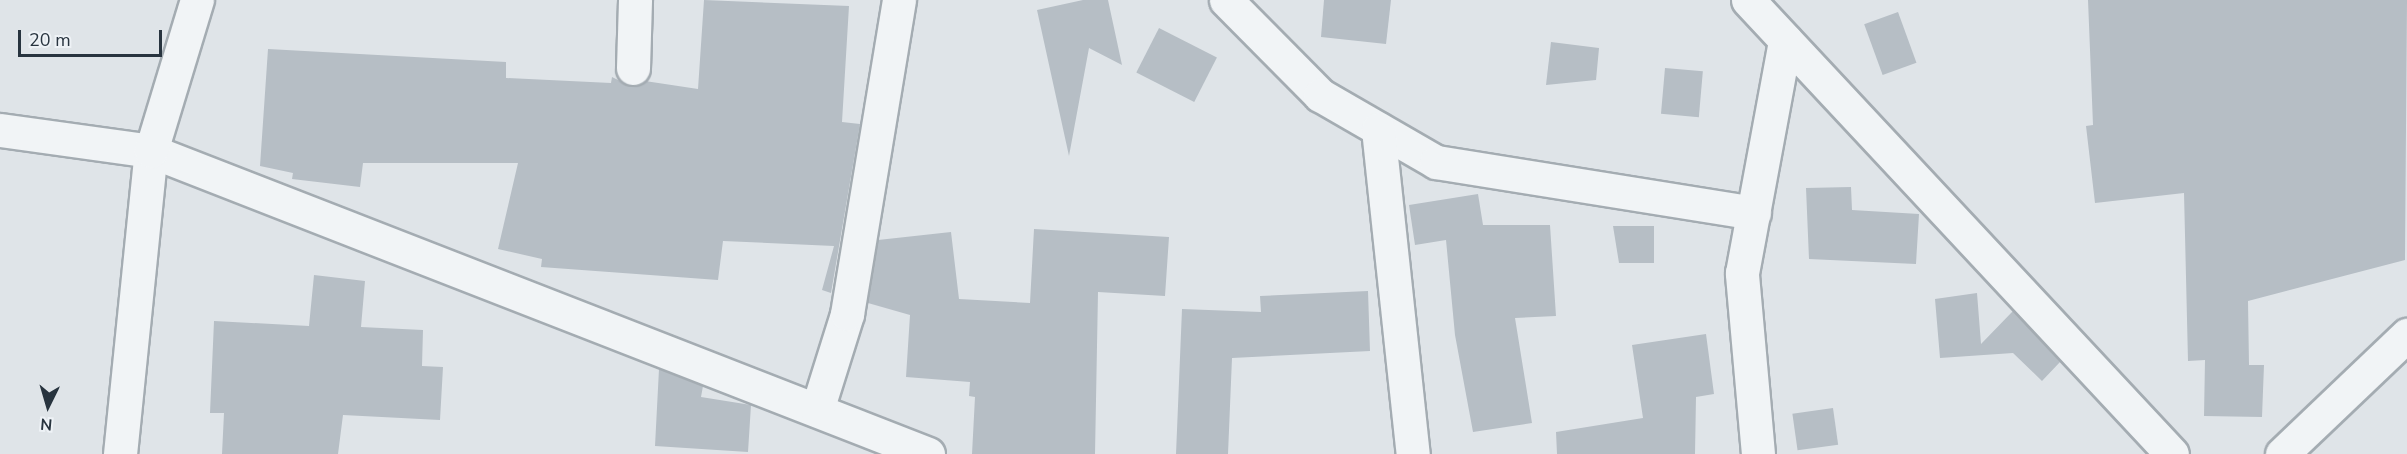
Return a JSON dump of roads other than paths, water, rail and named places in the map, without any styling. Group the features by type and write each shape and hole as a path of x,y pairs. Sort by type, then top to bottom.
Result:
{"street":[{"path":"120,454 151,151 197,0"},
{"path":"633,68 635,0"},
{"path":"817,410 846,314 898,0"},
{"path":"1226,0 1320,95 1436,162 1754,213"},
{"path":"1748,0 2172,454"},
{"path":"1758,454 1742,273 1785,40"},
{"path":"1378,129 1413,454"},
{"path":"0,130 151,151 817,410 871,444 928,454"},
{"path":"2282,454 2407,335"}]}
